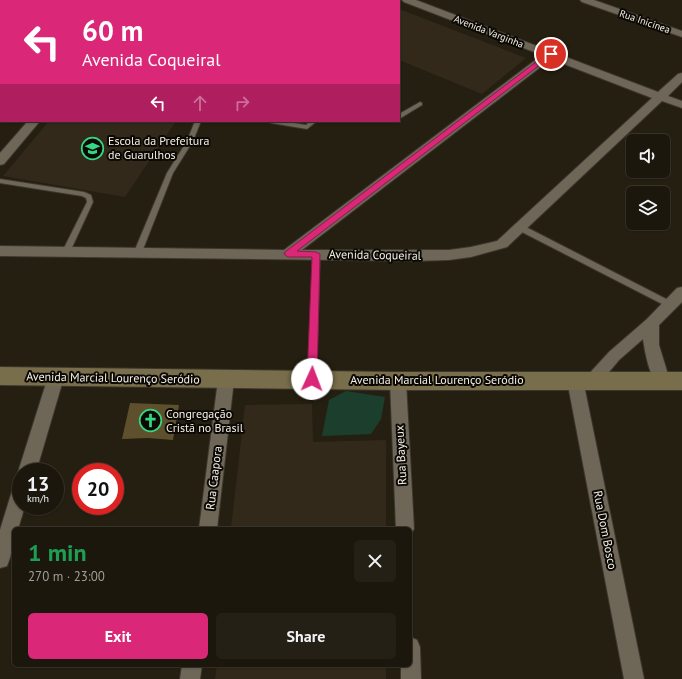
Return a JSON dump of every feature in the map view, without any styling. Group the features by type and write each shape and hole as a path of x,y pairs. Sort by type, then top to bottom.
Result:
{"main road":[{"name":"Avenida Marcial Lourenço Seródio","path":"0,376 226,380 672,381"}],"street":[{"name":"Avenida Varginha","path":"407,0 682,105"},
{"name":"Rua Inicinea","path":"585,0 682,34"},
{"path":"288,254 551,54"},
{"name":"Avenida Coqueiral","path":"0,251 415,256 449,255 471,252 502,244 521,228 682,76"},
{"path":"0,161 33,122"},
{"path":"584,380 652,323 682,292"},
{"path":"652,323 650,336 654,356 672,381"},
{"path":"30,463 56,377"},
{"name":"Rua Caapora","path":"208,527 226,380"},
{"name":"Rua Dom Bosco","path":"584,380 634,679"},
{"name":"Rua Bayeux","path":"398,381 405,527"},
{"path":"0,560 14,515"},
{"path":"190,679 192,667"},
{"path":"411,667 412,679"}],"lane":[{"path":"400,116 420,104"},
{"path":"138,252 170,173 190,141 198,122"},
{"path":"277,122 307,127 313,122"},
{"path":"0,181 84,194 89,197 90,202 66,252"},
{"path":"521,228 671,305"},
{"path":"312,379 316,254"}],"shaded area":[{"path":"400,9 526,58 482,94 400,60"},
{"name":"Escola da Prefeitura de Guarulhos","path":"48,122 175,122 125,197 3,176"},
{"path":"312,404 313,442 386,440 386,527 231,527 245,405"},
{"path":"217,667 386,667 386,679 215,679"}],"green space":[{"path":"346,391 385,397 381,419 371,434 322,436 329,400"}],"building":[{"name":"Congregação Cristã no Brasil","path":"130,403 179,405 173,440 148,438 122,439"}],"place":[{"name":"Escola da Prefeitura de Guarulhos","path":"92,148"},
{"name":"Congregação Cristã no Brasil","path":"151,421"}],"route":[{"path":"312,379 316,254 288,254 551,54"}]}
